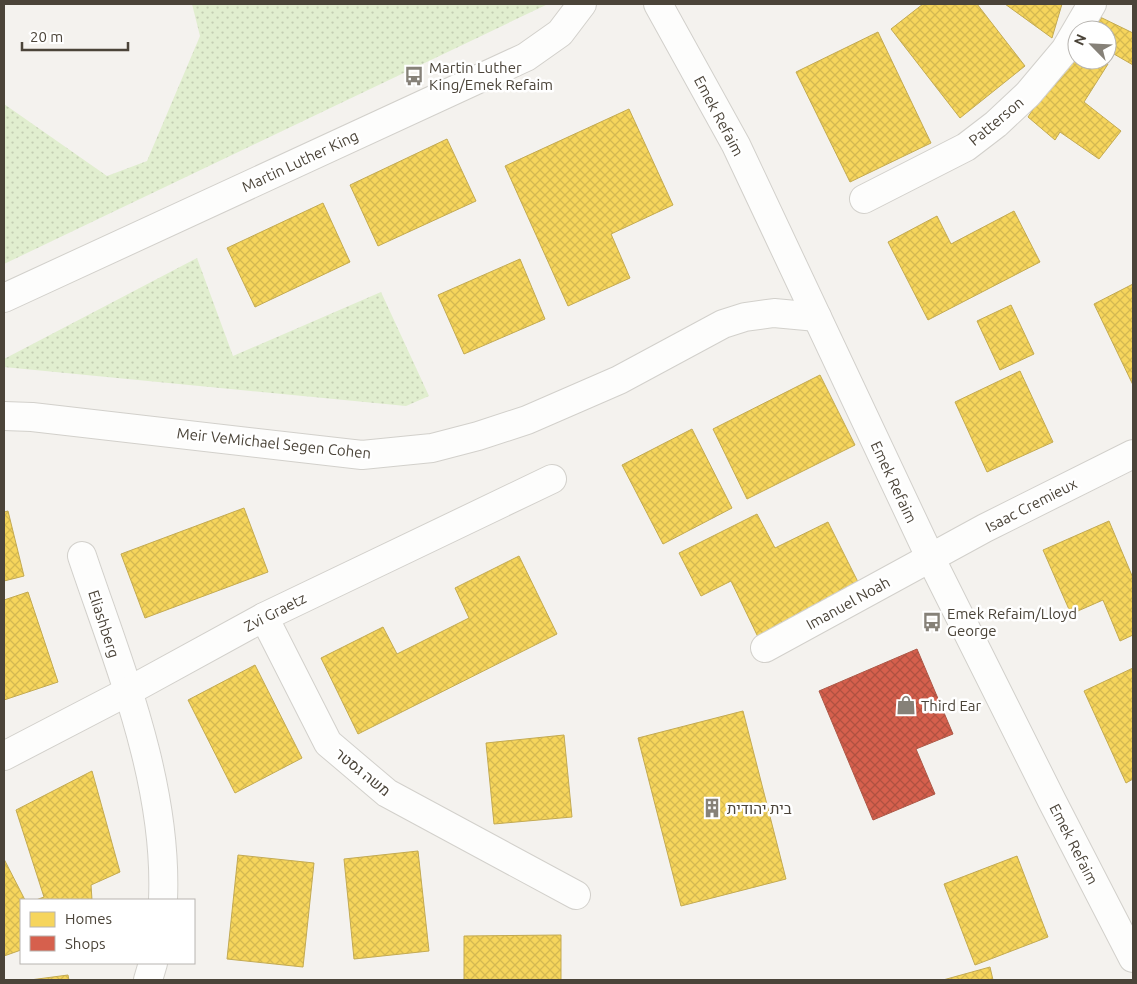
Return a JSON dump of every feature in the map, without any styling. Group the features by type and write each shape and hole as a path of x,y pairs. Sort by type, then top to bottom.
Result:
{"street":[{"name":"Martin Luther King","path":"4,298 526,57 560,32 582,4"},
{"name":"Emek Refaim","path":"658,4 736,145 930,557 1133,958"},
{"name":"Patterson","path":"864,199 966,147 996,124 1028,94 1065,50 1092,4"},
{"name":"Meir VeMichael Segen Cohen","path":"4,416 32,417 362,455 404,452 432,448 527,420 620,380 723,324 745,317 774,313 817,316"},
{"name":"Isaac Cremieux","path":"930,557 1133,454"},
{"name":"Zvi Graetz","path":"4,756 127,692 264,617 552,479"},
{"name":"Eliashberg","path":"82,556 127,692 152,776 160,826 164,873 163,899"},
{"name":"Imanuel Noah","path":"765,648 930,557"},
{"name":"משה גסטר","path":"264,617 328,743 387,794 576,895"},
{"path":"148,980 153,964"}],"green space":[{"path":"192,4 548,4 4,264 4,104 107,176 147,161 200,36"},
{"path":"197,258 233,356 381,292 429,396 406,406 4,367 4,359"}],"building: Homes":[{"path":"923,4 977,4 1025,66 960,118 891,29"},
{"path":"1005,4 1062,4 1052,38"},
{"path":"1098,16 1106,20 1096,20"},
{"path":"1117,25 1133,33 1133,65 1117,56"},
{"path":"878,32 931,143 850,182 796,72"},
{"path":"1067,58 1067,70 1104,70 1084,102 1121,131 1099,159 1060,132 1055,140 1028,117"},
{"path":"629,109 673,205 611,234 630,278 568,306 505,166"},
{"path":"447,139 476,201 378,246 350,185"},
{"path":"323,203 350,262 255,307 227,248"},
{"path":"1014,211 1040,262 928,320 888,242 937,216 951,244"},
{"path":"520,259 545,319 464,354 438,295"},
{"path":"1133,284 1133,385 1094,304"},
{"path":"1011,305 1034,354 1000,370 977,321"},
{"path":"1020,371 1053,442 987,472 955,402"},
{"path":"820,375 855,445 747,499 713,429"},
{"path":"692,429 732,508 663,544 622,465"},
{"path":"244,508 268,572 145,618 121,554"},
{"path":"8,511 24,576 4,581 4,512"},
{"path":"757,514 775,548 828,522 860,586 758,637 731,581 701,596 679,553"},
{"path":"1109,521 1133,578 1133,635 1120,641 1103,600 1071,614 1043,550"},
{"path":"519,556 557,634 358,734 321,658 383,627 397,654 469,618 455,588"},
{"path":"28,592 58,682 4,700 4,600"},
{"path":"255,665 302,758 235,793 188,700"},
{"path":"1133,668 1133,779 1126,783 1084,691"},
{"name":"בית יהודית","path":"743,711 786,879 681,906 638,738"},
{"path":"564,735 572,817 494,824 486,743"},
{"path":"92,771 120,872 91,885 92,899 39,899 44,897 16,810"},
{"path":"418,851 429,951 354,959 344,859"},
{"path":"238,855 314,863 303,967 227,959"},
{"path":"1017,856 1048,937 975,965 944,884"},
{"path":"4,859 24,899 20,899 20,950 4,956"},
{"path":"561,935 561,980 464,980 464,936"},
{"path":"990,967 993,980 943,980"},
{"path":"68,975 69,980 30,980"}],"building: Shops":[{"path":"917,649 953,734 916,749 935,794 873,820 819,691"}],"place":[{"name":"Martin Luther King/Emek Refaim","path":"414,76"},
{"name":"Emek Refaim/Lloyd George","path":"932,622"},
{"name":"Third Ear","path":"906,705"},
{"name":"בית יהודית","path":"712,808"}]}
